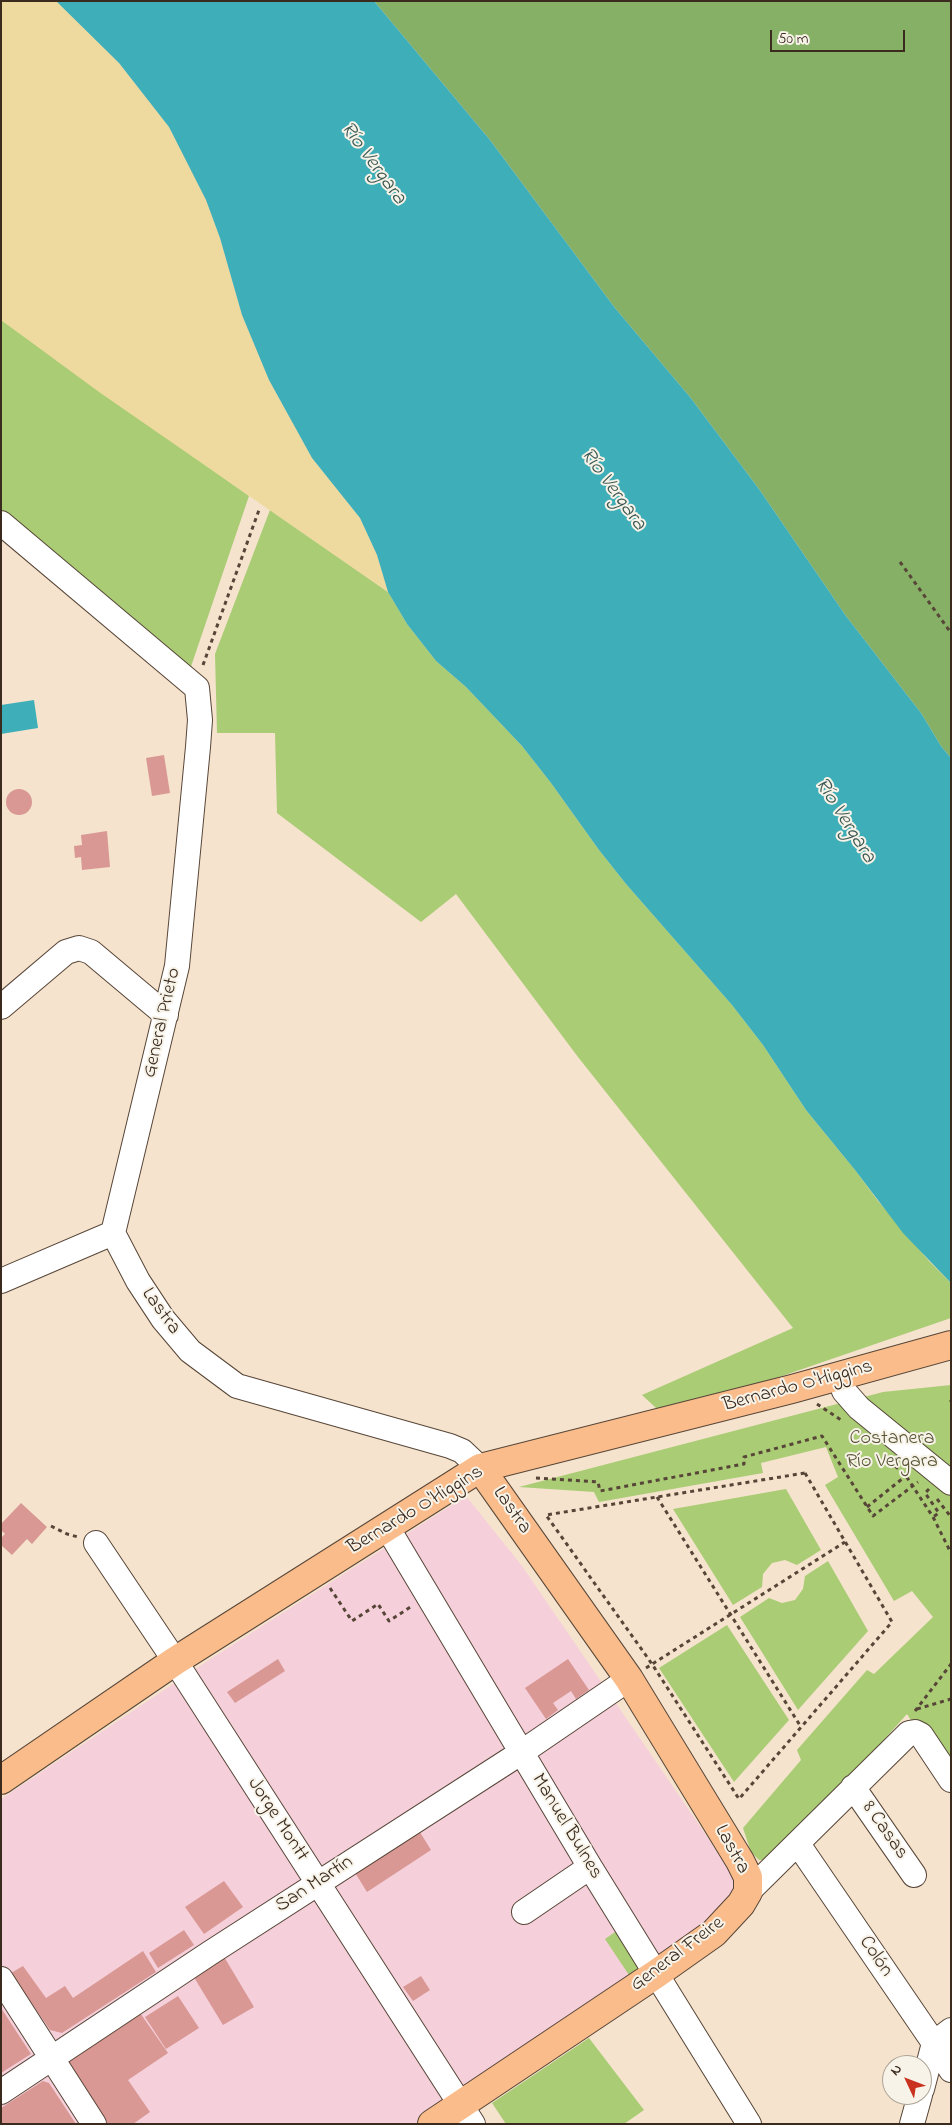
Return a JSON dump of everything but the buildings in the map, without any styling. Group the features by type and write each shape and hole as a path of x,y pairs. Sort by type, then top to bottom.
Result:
{"main road":[{"name":"Bernardo O'Higgins","path":"1,1780 175,1661 480,1468 792,1389 951,1345"},
{"name":"Lastra","path":"480,1468 629,1679 740,1861 748,1877 748,1892"},
{"name":"General Freire","path":"432,2124 466,2114 714,1933 732,1915 748,1892"}],"street":[{"path":"1,523 197,688"},
{"name":"General Prieto","path":"113,1233 178,966 200,720 197,688"},
{"path":"1,1007 66,952 79,948 91,952 166,1015"},
{"path":"1,1281 113,1233"},
{"name":"Lastra","path":"113,1233 138,1282 163,1319 190,1351 237,1386 450,1446 462,1451 480,1468"},
{"path":"839,1376 844,1391 859,1408 951,1483"},
{"name":"Manuel Bulnes","path":"387,1528 590,1867 749,2124"},
{"name":"Jorge Montt","path":"88,1540 175,1661 466,2114"},
{"name":"San Martín","path":"1,2092 210,1953 522,1752 629,1679"},
{"path":"916,1721 920,1735 951,1780"},
{"name":"General Freire","path":"748,1892 909,1733 916,1721"},
{"name":"8 Casas","path":"853,1787 914,1875"},
{"name":"Colón","path":"798,1844 943,2037 951,2070"},
{"path":"524,1912 590,1867"},
{"path":"1,1979 94,2124"},
{"path":"932,2064 943,2037"},
{"path":"912,2124 917,2105"}],"path":[{"path":"197,688 204,659 259,510"},
{"path":"900,562 951,633"},
{"path":"792,1389 842,1421"},
{"path":"532,1478 598,1482 600,1492 744,1464 744,1457 822,1436 873,1516 912,1486"},
{"path":"892,1464 906,1476 933,1517 951,1554"},
{"path":"805,1473 845,1542 892,1622 739,1799 652,1664 546,1515 805,1473"},
{"path":"867,1507 906,1476"},
{"path":"933,1517 939,1513 925,1493 930,1489 951,1517"},
{"path":"657,1497 801,1727"},
{"path":"51,1526 67,1534 88,1540"},
{"path":"629,1679 845,1542"},
{"path":"318,1570 352,1621 378,1604 389,1621 428,1596"},
{"path":"916,1721 951,1699"}],"shaded area":[{"path":"466,1496 522,1566 732,1873 735,1892 730,1910 418,2124 1,2124 1,1799 209,1660"}],"green space":[{"path":"374,1 951,1 951,758 941,746 921,713 846,616 759,489 690,397 615,308 490,140"},
{"path":"1,320 249,496 184,687 1,531"},
{"path":"270,510 388,592 407,624 436,661 466,687 522,746 626,884 732,1005 763,1045 806,1110 878,1201 929,1261 951,1283 951,1318 683,1410 656,1408 642,1395 793,1328 578,1057 456,894 421,922 277,813 275,733 217,733 215,654"},
{"name":"Costanera Río Vergara","path":"951,1385 951,1783 907,1714 854,1773 764,1860 759,1860 751,1852 743,1828 801,1760 797,1750 867,1670 874,1674 933,1617 912,1591 894,1601 825,1485 838,1477 826,1447 761,1463 763,1473 599,1502 594,1492 519,1487 883,1392"},
{"path":"786,1489 821,1550 797,1565 785,1560 772,1563 763,1574 762,1587 733,1605 673,1509"},
{"path":"828,1561 868,1631 798,1710 740,1617 769,1598 782,1603 795,1600 803,1589 805,1576"},
{"path":"727,1625 789,1720 734,1782 659,1668"},
{"path":"618,1930 642,1966 629,1975 605,1939"},
{"path":"589,2038 644,2110 624,2124 506,2124 492,2103"}],"sand":[{"path":"1,1 56,1 119,63 169,127 206,200 220,238 242,315 269,380 312,458 360,518 377,555 388,592 99,392 1,320"}],"water":[{"name":"Río Vergara","path":"56,1 374,1 490,140 615,308 690,397 759,489 846,616 921,713 941,746 951,758 951,1283 903,1233 806,1110 763,1045 732,1005 626,884 522,746 466,687 436,661 407,624 388,592 377,555 360,518 312,458 269,380 242,315 220,238 206,200 169,127 119,63"},
{"path":"34,700 38,728 1,734 1,705"}]}
